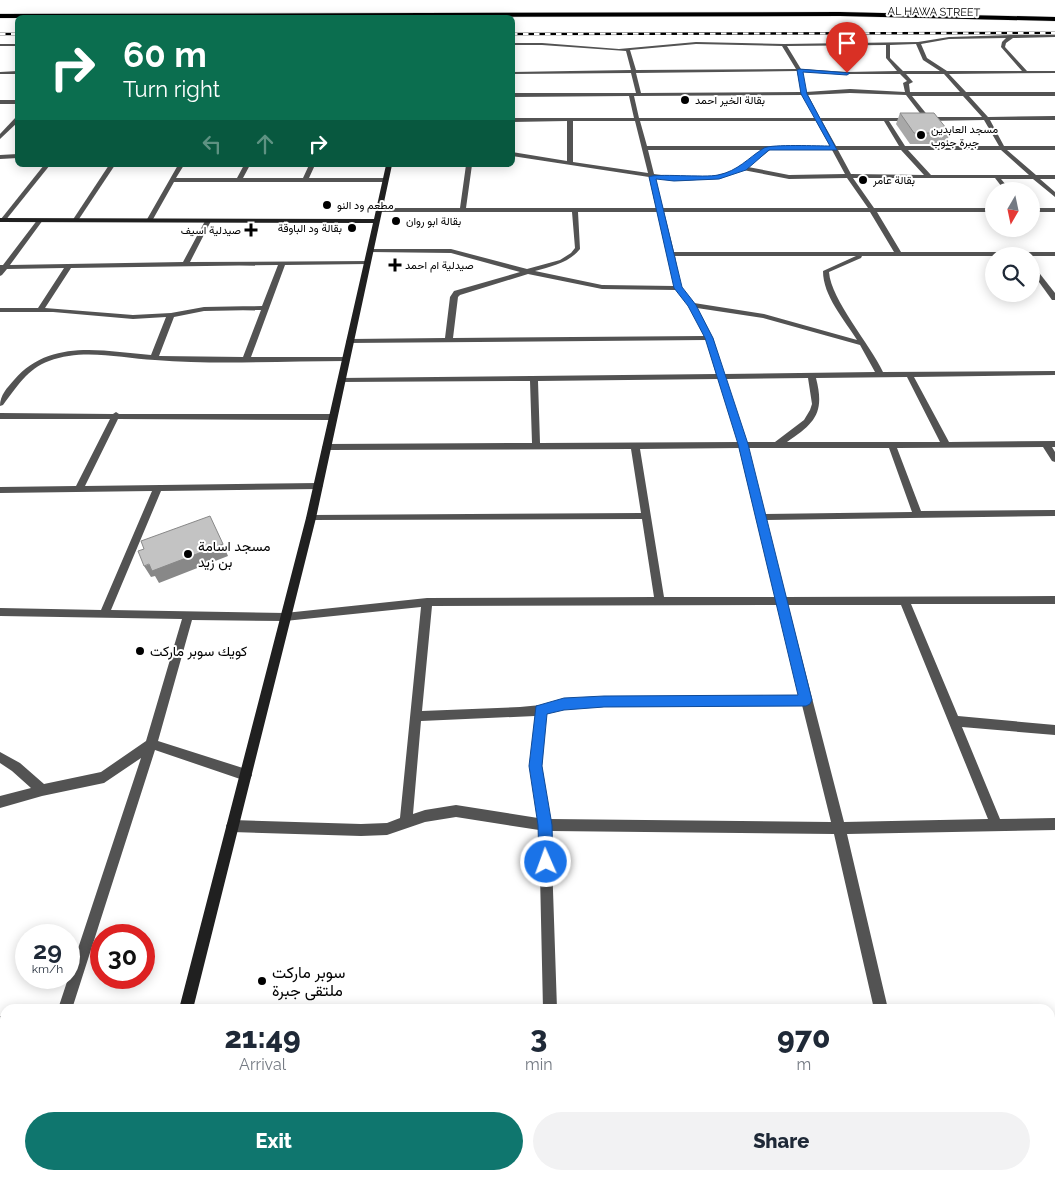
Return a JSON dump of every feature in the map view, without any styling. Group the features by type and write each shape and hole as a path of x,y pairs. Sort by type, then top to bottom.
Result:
{"highway":[{"name":"AL HAWA STREET","path":"420,15 840,14 1055,21"},
{"name":"AL HAWA STREET","path":"0,16 15,16"},
{"name":"AL HAWA STREET","path":"515,20 1055,21"},
{"path":"0,21 15,21"}],"street":[{"path":"1013,36 1004,42 1003,47 1026,72"},
{"path":"515,44 628,50 696,43 784,45 918,43 949,38 1055,36"},
{"path":"888,43 888,58 910,82 906,83 908,94 928,119"},
{"path":"918,43 925,59 945,72 986,118 1003,149 1037,177 1055,195"},
{"path":"0,45 15,45"},
{"path":"5,50 11,45"},
{"path":"784,45 799,70 804,94 849,176 898,253"},
{"path":"628,50 639,94"},
{"path":"515,73 799,70 847,73 1055,72"},
{"path":"1,73 15,72"},
{"path":"515,95 804,94 855,91 908,94 1055,94"},
{"path":"631,95 678,288 692,305 709,338 743,444 839,828 880,1004"},
{"path":"0,102 15,102"},
{"path":"515,120 1055,118"},
{"path":"570,120 570,164"},
{"path":"886,120 903,148 930,176"},
{"path":"0,136 15,121"},
{"path":"0,128 15,128"},
{"path":"644,148 1055,148"},
{"path":"515,155 674,179 719,177 743,168 768,148"},
{"path":"0,157 15,156"},
{"path":"1,220 45,167"},
{"path":"75,221 111,167"},
{"path":"149,221 180,167"},
{"path":"239,180 246,167"},
{"path":"305,180 311,167"},
{"path":"187,1004 319,486 332,417 342,380 368,262 376,216 388,167"},
{"path":"463,211 469,167"},
{"path":"743,168 789,177 1055,177"},
{"path":"997,177 1001,182"},
{"path":"173,180 385,180"},
{"path":"1,220 208,221 376,216 463,211 985,210"},
{"path":"1040,210 1055,210"},
{"path":"449,340 454,297 457,293 562,261 573,254 578,248 575,211"},
{"path":"0,274 2,267 40,220"},
{"path":"185,265 208,221"},
{"path":"370,250 451,251 529,272 602,287 678,288"},
{"path":"671,254 985,254"},
{"path":"865,254 831,268 824,274 829,288 843,312 876,362 880,375"},
{"path":"1040,254 1055,254"},
{"path":"2,267 368,262"},
{"path":"246,359 282,263"},
{"path":"40,310 69,266"},
{"path":"1040,278 1055,298"},
{"path":"692,305 764,316 864,344"},
{"path":"0,310 40,310 133,317 171,315 204,309 264,308"},
{"path":"154,358 171,315"},
{"path":"350,341 709,338"},
{"path":"0,403 26,371 35,364 54,356 90,350 154,358 346,359"},
{"path":"910,374 946,444"},
{"path":"342,380 1055,374"},
{"path":"778,444 807,421 814,412 816,396 812,376"},
{"path":"534,378 536,446"},
{"path":"79,489 116,415"},
{"path":"0,416 332,417"},
{"path":"326,447 1050,444 1055,460"},
{"path":"892,445 918,513"},
{"path":"635,446 660,601"},
{"path":"0,490 319,486"},
{"path":"104,615 158,488"},
{"path":"762,517 918,513 1055,513"},
{"path":"311,518 646,516"},
{"path":"0,612 285,617 427,602 905,602 1055,600"},
{"path":"406,823 427,602"},
{"path":"905,602 996,824"},
{"path":"67,1004 151,744 188,616"},
{"path":"417,716 541,710 564,704 604,702 806,700"},
{"path":"541,710 536,766 545,825 550,1004"},
{"path":"955,721 1055,730"},
{"path":"151,744 246,775"},
{"path":"0,802 42,790 104,777 151,744"},
{"path":"0,757 16,766 42,790"},
{"path":"232,826 386,829 425,816 456,811 545,825 839,828 1055,824"}],"building":[{"path":"900,113 934,113 950,133 914,133"},
{"path":"210,516 223,544 152,571 149,564 144,566 138,551 144,549 141,541"}],"railway":[{"path":"515,34 1055,33"},
{"path":"0,34 15,34"}],"place":[{"name":"بقالة الخير احمد","path":"685,100"},
{"name":"مسجد العابدين جبرة جنوب","path":"921,135"},
{"name":"بقالة عامر","path":"863,180"},
{"name":"مطعم ود النو","path":"327,205"},
{"name":"بقالة ابو روان","path":"396,221"},
{"name":"بقالة ود الباوقة","path":"352,228"},
{"name":"صيدلية اسيف","path":"251,230"},
{"name":"صيدلية ام احمد","path":"395,265"},
{"name":"مسجد اسامة بن زيد","path":"188,554"},
{"name":"كويك سوبر ماركت","path":"140,651"},
{"name":"سوبر ماركت ملتقى جبرة","path":"262,981"}],"route":[{"path":"546,862 545,825 536,766 541,710 564,704 604,702 806,700 743,444 723,377 702,321 678,288 652,177 674,179 719,177 743,168 768,148 834,148 804,94 799,70 847,73"}]}
